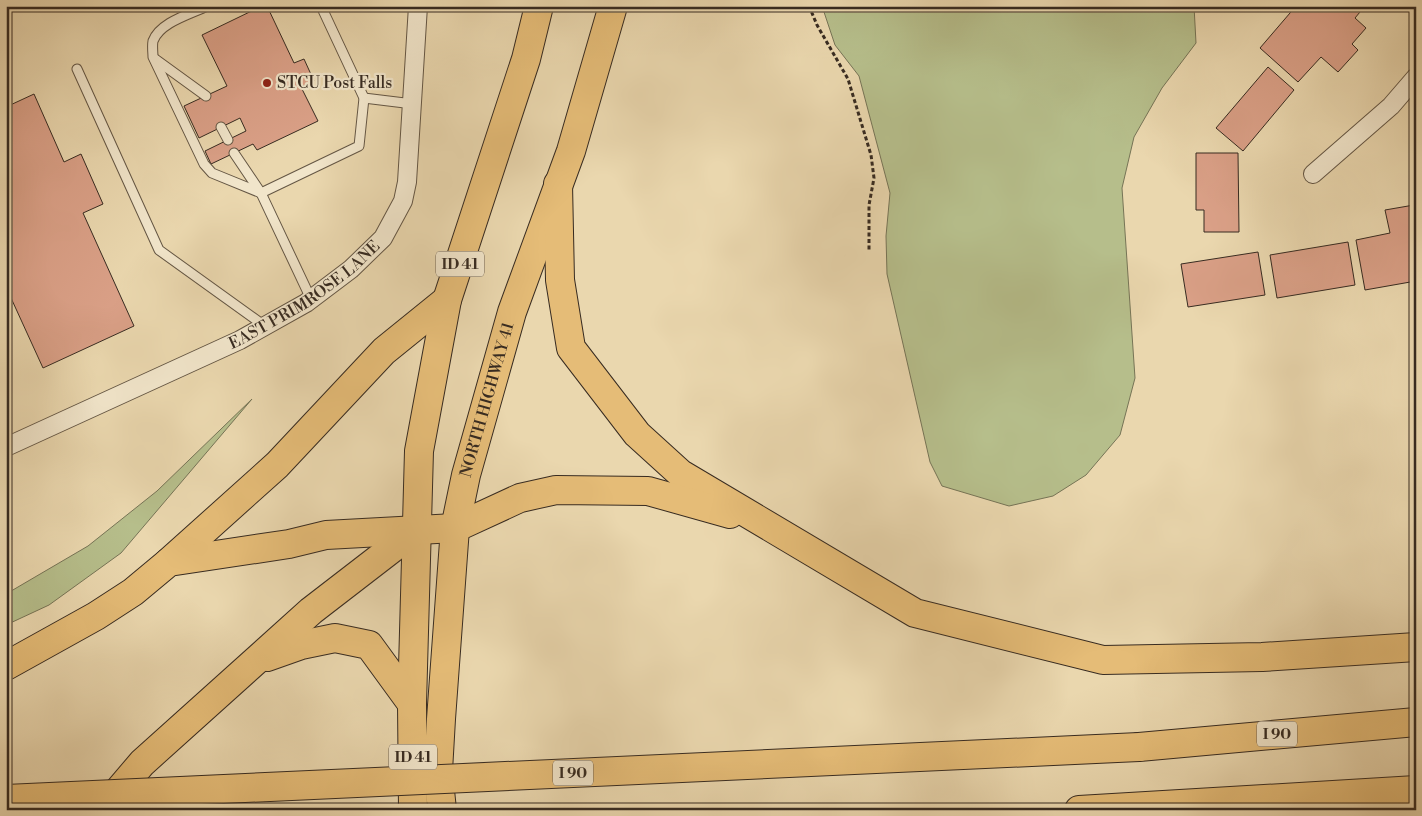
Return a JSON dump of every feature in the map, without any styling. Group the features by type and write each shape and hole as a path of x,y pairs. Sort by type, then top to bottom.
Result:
{"main road":[{"name":"ID 41","path":"413,810 412,704 418,451 448,300 526,59 539,6"},
{"name":"NORTH HIGHWAY 41","path":"442,810 438,770 455,528 466,475 512,312 570,151 614,6"},
{"path":"558,184 560,280 571,348 637,434 681,474 915,613 1103,660 1262,657 1416,646"},
{"path":"6,666 96,616 133,592 277,465 384,351 448,300"},
{"path":"169,562 289,544 326,534 455,528 520,498 556,490 648,491 768,525"},
{"path":"102,810 142,763 311,611 416,530"},
{"path":"254,662 301,645 335,638 369,645 412,704"},
{"name":"I 90","path":"6,798 1139,747 1416,722"},
{"path":"1080,810 1416,790"}],"street":[{"name":"EAST PRIMROSE LANE","path":"6,447 266,327 311,299 370,253 384,238 395,220 407,182 418,6"},
{"path":"1314,174 1391,106 1416,77"}],"lane":[{"path":"207,6 171,23 159,32 153,42 153,58 204,164 212,173 261,193 359,146 364,98 321,6"},
{"path":"153,58 206,96"},
{"path":"77,69 160,250 266,327"},
{"path":"364,98 412,104"},
{"path":"221,127 228,140"},
{"path":"234,153 261,193 311,299"}],"path":[{"path":"809,6 817,25 848,79 870,155 874,178 869,205 869,250"}],"green space":[{"path":"822,6 1194,6 1196,43 1162,88 1134,137 1122,188 1135,378 1120,435 1086,475 1053,496 1009,506 942,486 930,462 887,274 886,236 890,193 859,76 835,45"},
{"path":"252,399 121,553 49,605 6,625 6,594 88,546 157,491"}],"building":[{"name":"STCU Post Falls","path":"262,6 267,6 294,63 304,59 314,81 301,87 318,121 257,150 253,144 211,164 205,151 246,131 240,118 199,138 184,106 227,86 202,35"},
{"path":"1296,6 1365,6 1355,18 1366,28 1352,44 1358,50 1338,72 1321,57 1298,82 1260,48"},
{"path":"1268,67 1294,90 1243,151 1216,128"},
{"path":"34,94 64,162 81,154 103,204 83,213 134,326 43,368 6,287 6,107"},
{"path":"1196,153 1238,153 1239,232 1204,232 1204,210 1196,210"},
{"path":"1414,205 1416,281 1365,290 1356,240 1390,233 1385,210"},
{"path":"1348,242 1355,285 1277,298 1270,255"},
{"path":"1258,252 1265,295 1188,307 1181,264"}],"place":[{"name":"STCU Post Falls","path":"267,83"}]}
